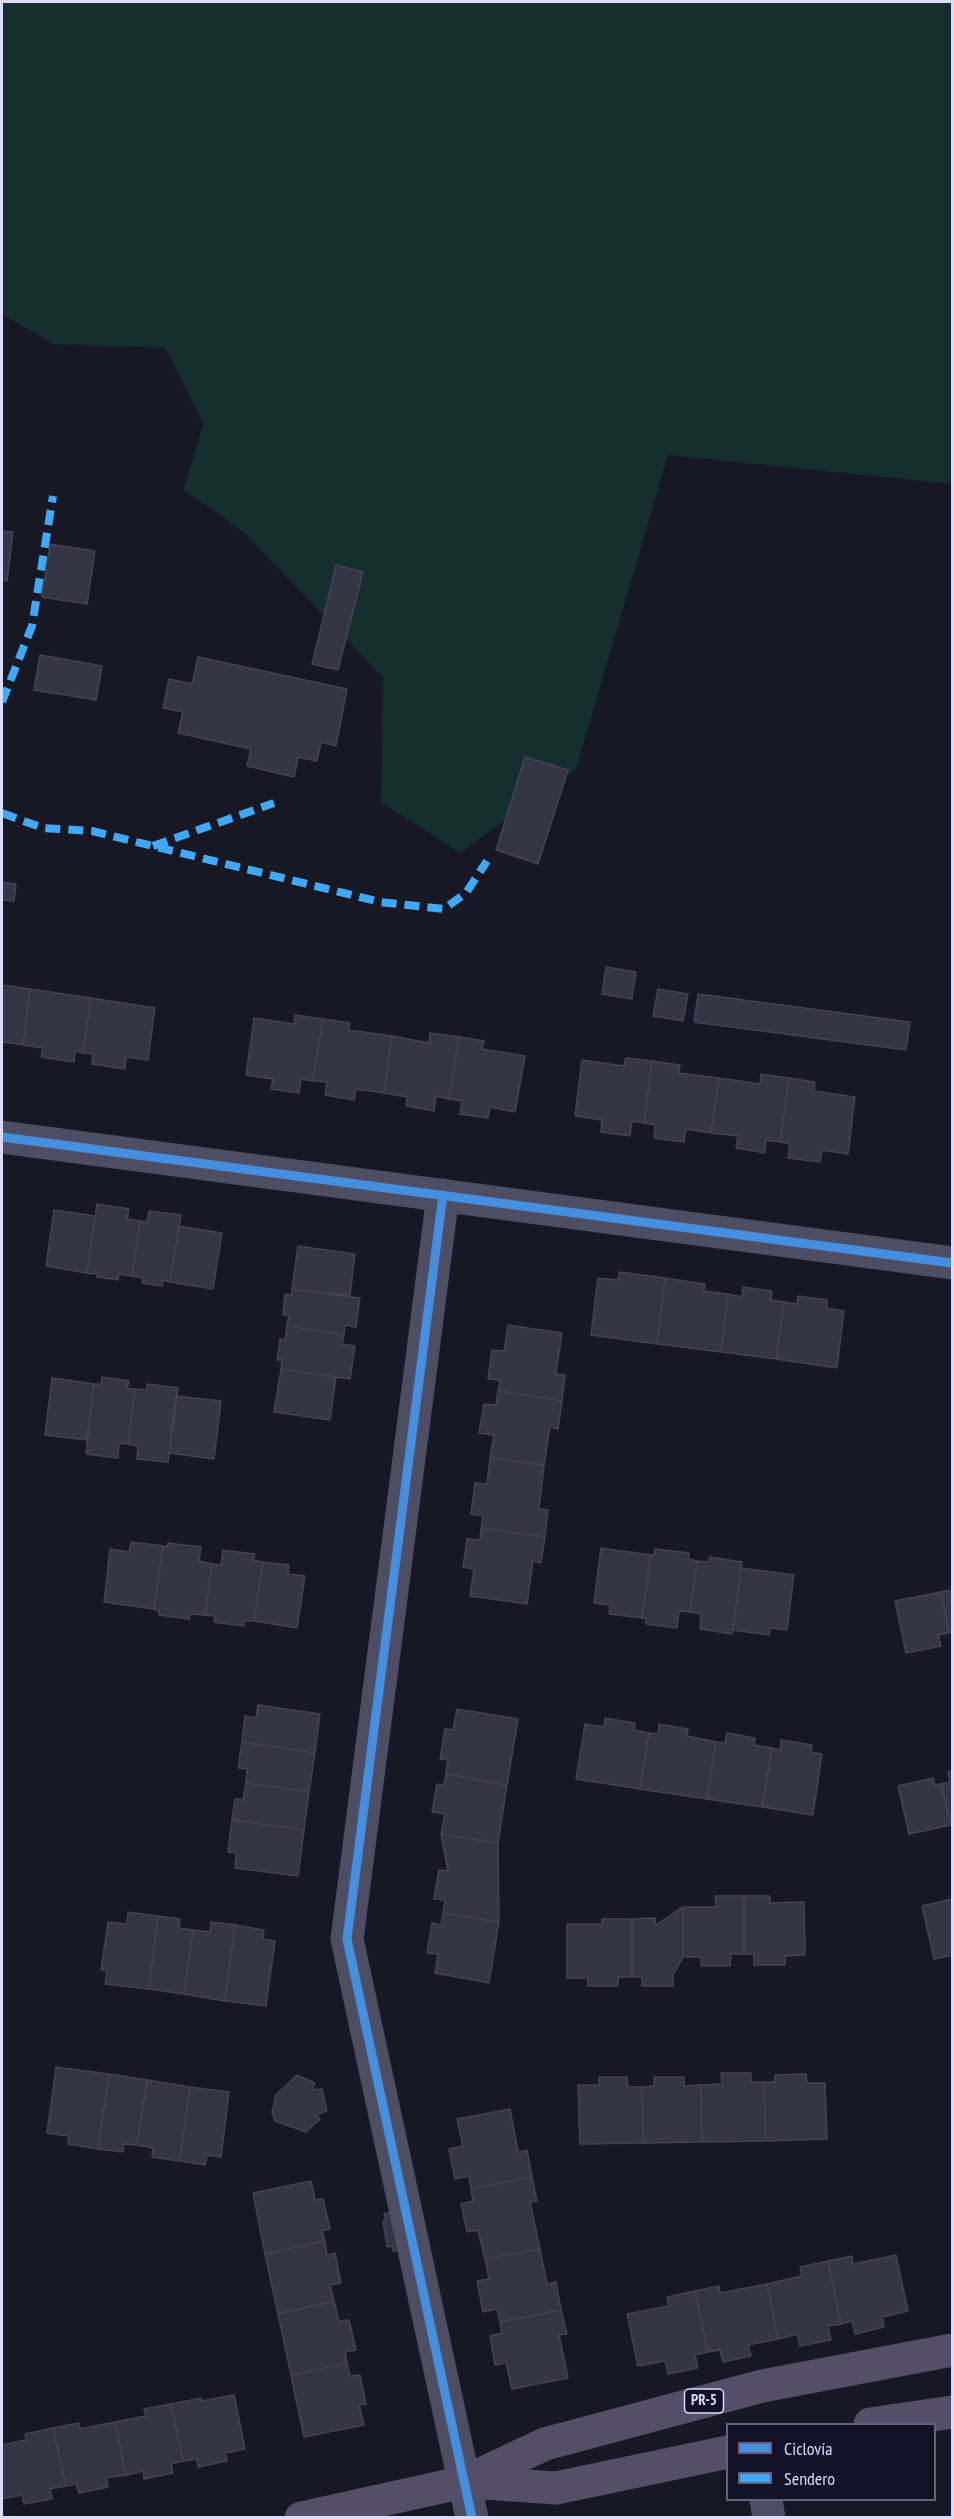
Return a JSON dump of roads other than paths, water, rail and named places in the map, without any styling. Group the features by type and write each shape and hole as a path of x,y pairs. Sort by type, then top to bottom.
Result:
{"main road":[{"name":"PR-5","path":"301,2517 464,2482 545,2444 762,2386 952,2350"},
{"path":"877,2423 952,2412"},
{"name":"PR-5","path":"464,2482 556,2488 726,2452"}],"street":[{"path":"2,1137 952,1263"},
{"path":"443,1195 347,1939 472,2517"},
{"path":"766,2501 769,2517"}]}
